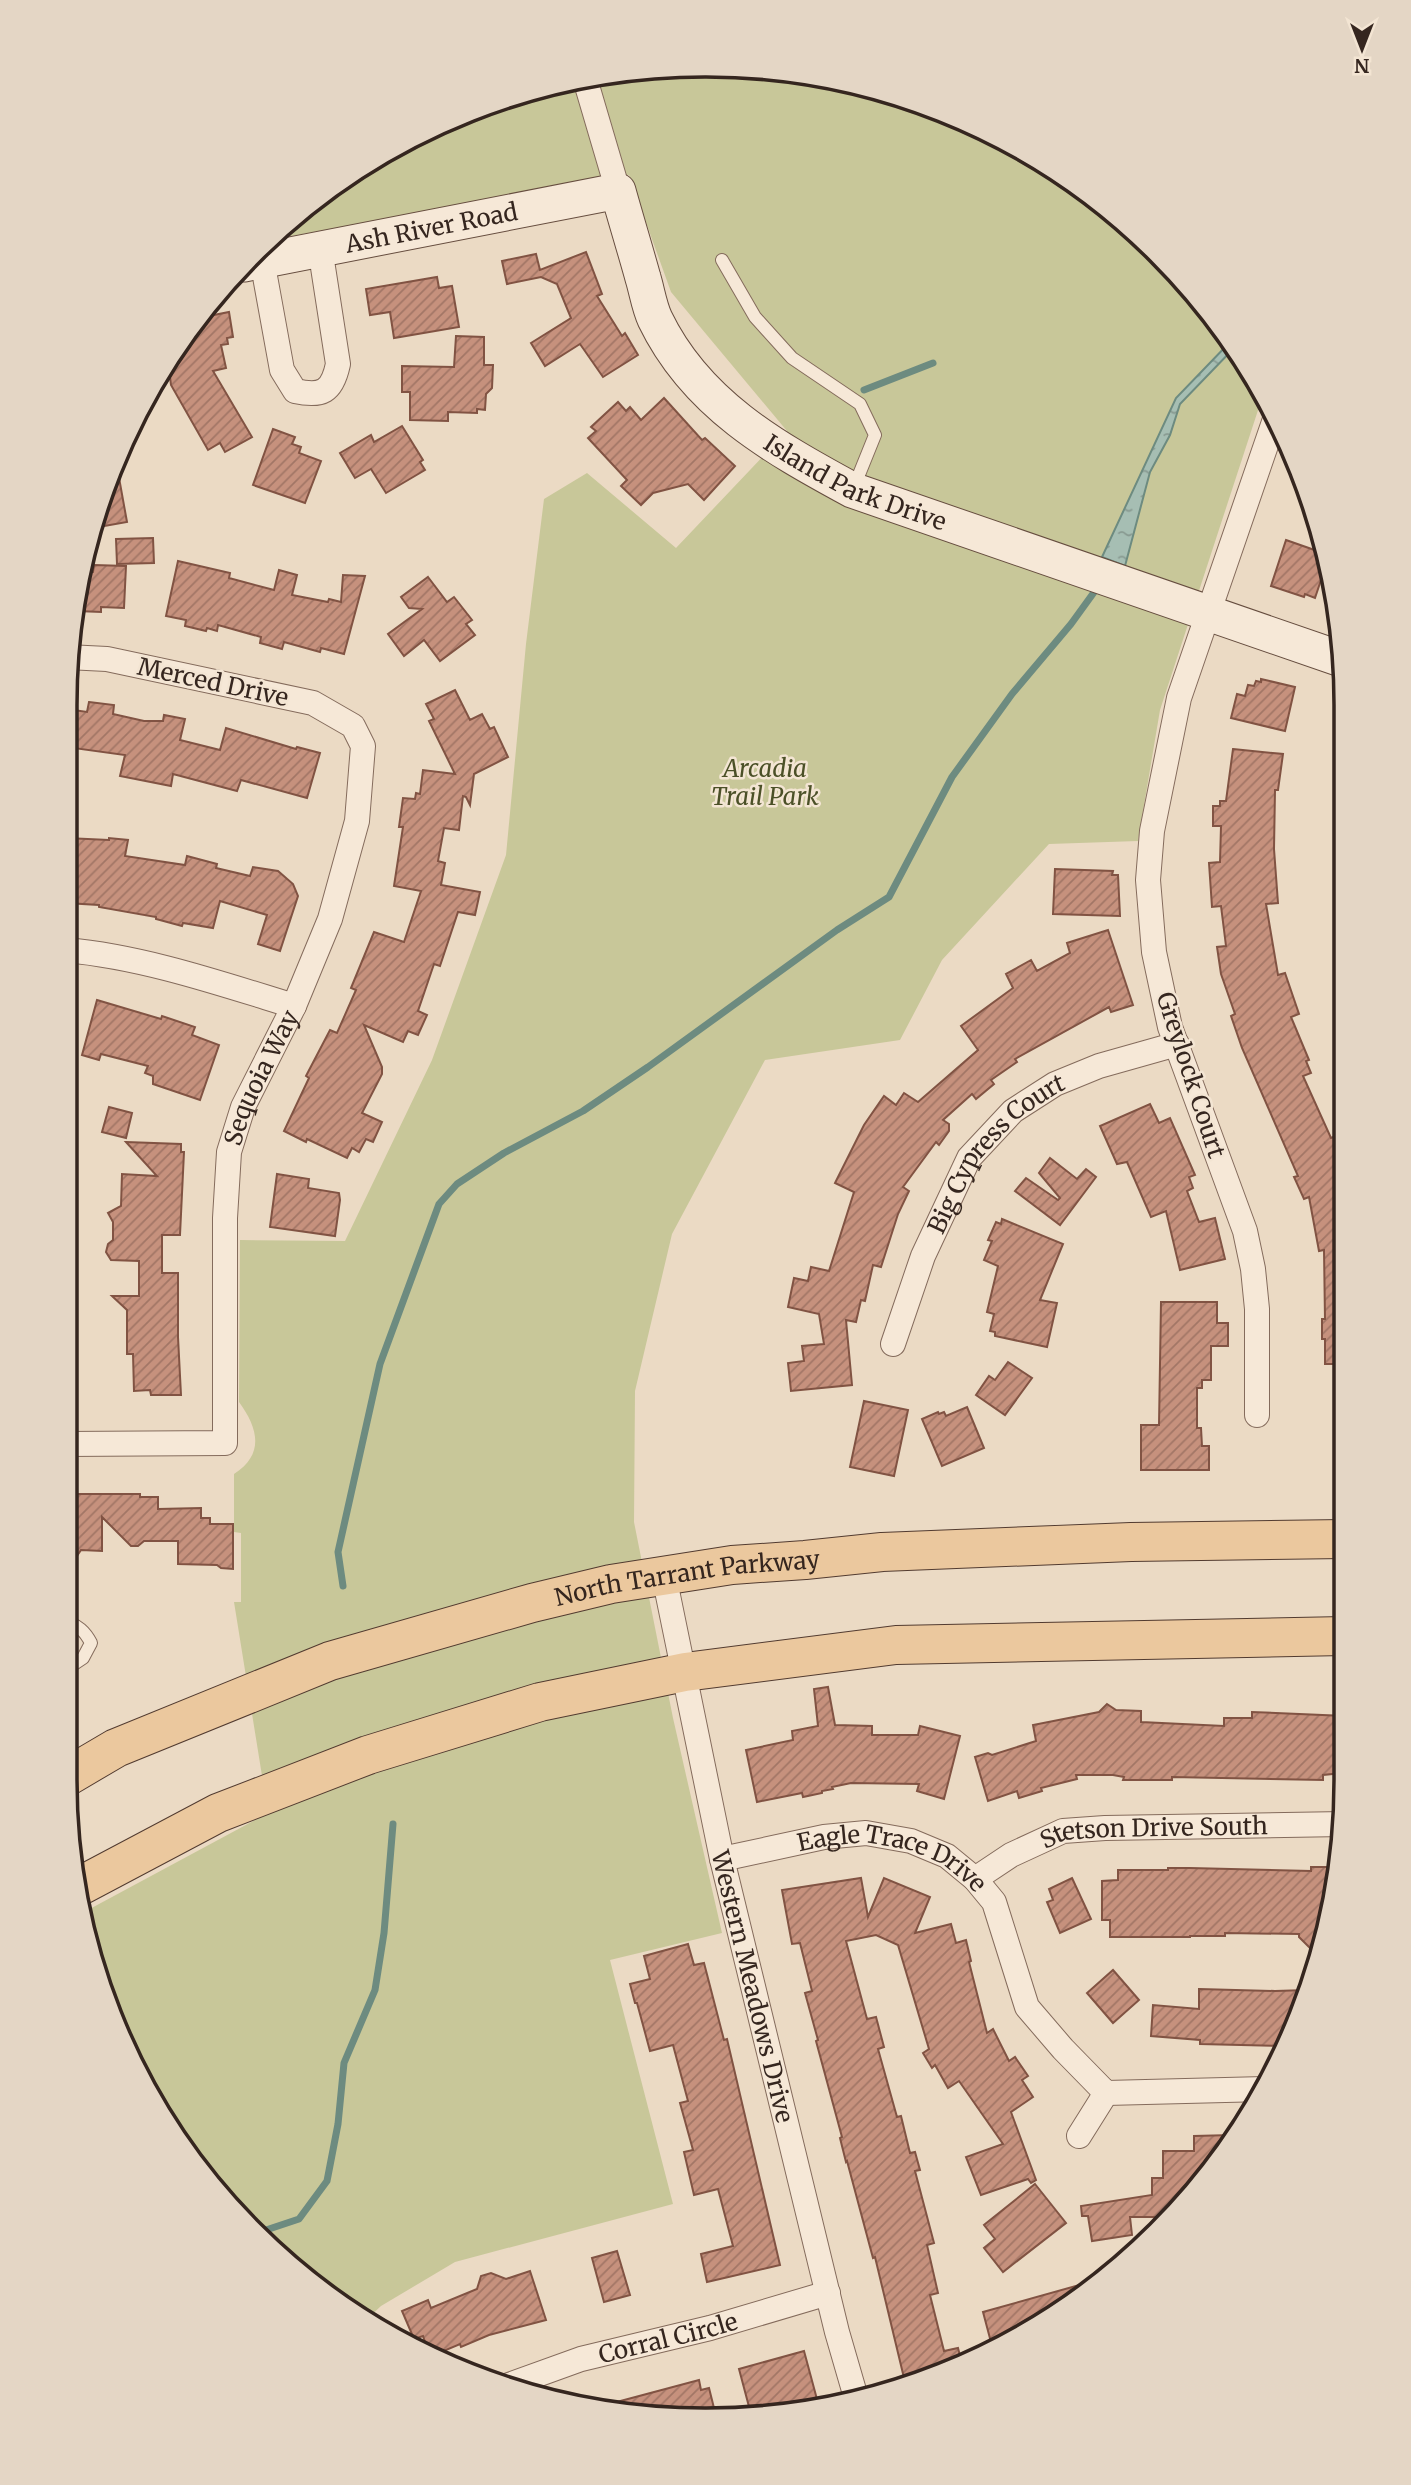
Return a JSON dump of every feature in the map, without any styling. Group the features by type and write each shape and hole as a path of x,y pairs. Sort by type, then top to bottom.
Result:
{"main road":[{"name":"North Tarrant Parkway","path":"77,1771 116,1748 330,1661 611,1584 732,1565 882,1552 1131,1542 1334,1539"},
{"path":"86,1883 218,1813 368,1755 540,1702 685,1672 896,1645 1334,1636"}],"street":[{"name":"Island Park Drive","path":"588,88 655,318 688,372 743,425 791,457 852,491 1332,656"},
{"name":"Ash River Road","path":"262,260 618,191"},
{"path":"255,268 282,370 295,391 313,395 326,390 334,381 338,364 320,248"},
{"name":"Greylock Court","path":"1257,1415 1257,1308 1254,1269 1245,1231 1170,1027 1154,952 1149,880 1152,831 1194,608 1270,431"},
{"name":"Merced Drive","path":"79,658 107,659 313,703 353,726"},
{"name":"Sequoia Way","path":"77,1444 225,1443 225,1218 229,1152 243,1107 293,1006 330,919 357,821 363,746 353,726"},
{"path":"77,951 93,952 189,975 293,1006"},
{"name":"Big Cypress Court","path":"892,1344 923,1256 969,1158 1013,1111 1055,1084 1099,1066 1177,1044"},
{"name":"Western Meadows Drive","path":"664,1576 722,1859 854,2390"},
{"name":"Stetson Drive South","path":"975,1879 1011,1855 1063,1831 1333,1824"},
{"name":"Eagle Trace Drive","path":"722,1859 824,1837 866,1833 911,1841 947,1856 975,1879 994,1902 1027,2007 1106,2093"},
{"path":"1079,2136 1106,2093 1252,2090"},
{"name":"Corral Circle","path":"522,2381 581,2360 710,2328 828,2293"}],"lane":[{"path":"722,260 755,317 792,358 860,404 875,435 852,491"},
{"path":"77,1627 86,1632 92,1643 83,1658 77,1662"}],"green space":[{"name":"Arcadia Trail Park","path":"664,78 747,78 828,89 908,110 946,125 1020,161 1088,207 1150,261 1178,291 1228,356 1259,408 1160,710 1138,841 1049,844 942,960 900,1040 765,1060 672,1234 635,1391 634,1522 673,1718 722,1933 610,1960 673,2204 455,2262 374,2313 323,2278 261,2224 233,2194 183,2129 161,2094 125,2020 110,1982 90,1909 268,1813 234,1602 241,1602 241,1533 234,1532 234,1474 251,1458 255,1440 251,1421 239,1402 240,1240 345,1241 432,1060 506,855 526,644 544,499 587,473 676,548 787,431 671,292 629,175 287,237 323,207 391,161 465,125 543,98 623,82"}],"water":[{"path":"1223,349 1227,355 1180,404 1170,435 1150,472 1125,566 1102,557 1176,398"}],"building":[{"path":"586,252 602,294 597,296 622,336 625,333 638,355 603,377 580,344 545,366 531,343 571,318 557,284 541,277 507,284 502,261 536,254 540,270"},
{"path":"437,277 439,288 452,286 459,327 394,338 390,312 370,315 366,289"},
{"path":"229,312 233,337 227,338 228,344 221,345 226,368 213,371 252,437 225,452 220,443 208,450 171,385 170,377 213,315"},
{"path":"456,336 484,337 484,365 493,365 492,388 486,394 485,410 477,409 477,413 448,412 448,421 410,420 410,392 402,392 402,366 454,367"},
{"path":"664,398 702,440 705,438 735,466 704,500 688,484 653,493 641,505 621,486 627,480 588,438 596,431 591,427 618,402 626,411 630,407 641,420"},
{"path":"402,426 423,460 420,462 425,470 386,493 371,469 355,478 340,453 371,435 374,442"},
{"path":"273,429 295,437 292,444 301,447 299,453 321,461 305,503 253,485"},
{"path":"119,479 127,522 103,526"},
{"path":"153,538 154,563 117,564 116,539"},
{"path":"1286,540 1315,550 1321,579 1315,598 1271,586"},
{"path":"178,561 230,573 229,578 274,590 279,570 297,575 292,595 328,602 329,599 341,602 343,575 365,576 344,654 321,648 320,652 284,642 282,649 260,643 261,637 218,625 217,631 207,628 206,631 185,626 186,620 166,616"},
{"path":"94,565 126,566 124,608 101,607 101,612 84,611"},
{"path":"428,577 447,602 454,597 472,620 466,624 475,635 440,661 424,640 404,656 388,634 422,609 409,608 401,597"},
{"path":"1261,679 1295,687 1285,731 1231,718 1237,694 1245,696 1248,685 1254,686 1256,681 1261,682"},
{"path":"455,690 470,720 482,714 490,729 494,727 508,757 474,774 470,805 463,796 459,830 444,828 438,861 445,863 441,885 480,892 475,915 458,912 440,966 434,964 418,1011 427,1015 418,1035 408,1031 403,1042 364,1025 382,1067 382,1074 362,1113 382,1122 373,1142 366,1139 359,1152 352,1148 347,1158 284,1131 309,1078 306,1076 330,1030 337,1033 356,990 351,988 374,932 404,942 421,891 394,886 403,827 399,827 403,798 415,799 416,793 420,794 423,770 455,774 429,721 434,719 426,704"},
{"path":"89,702 114,705 113,714 144,721 163,721 164,715 185,719 180,740 220,750 226,728 296,749 297,747 320,753 307,798 241,780 237,791 173,774 171,786 120,776 125,755 77,748 77,711 87,712"},
{"path":"1233,749 1283,754 1278,790 1275,790 1274,849 1278,903 1266,904 1278,975 1285,973 1299,1014 1291,1017 1309,1060 1306,1061 1311,1073 1303,1076 1331,1138 1334,1137 1334,1364 1325,1364 1325,1339 1322,1339 1322,1319 1325,1319 1324,1250 1319,1251 1309,1197 1304,1199 1294,1177 1298,1176 1242,1048 1231,1016 1235,1014 1221,974 1217,947 1226,946 1221,906 1212,907 1209,863 1220,862 1221,826 1213,826 1213,806 1220,806 1220,801 1226,801"},
{"path":"77,839 128,840 125,856 185,865 187,856 217,864 216,868 250,876 253,867 278,871 293,884 298,896 280,951 258,944 267,915 220,901 213,928 183,923 182,926 156,917 99,905 77,904"},
{"path":"1055,869 1113,871 1112,875 1118,875 1120,916 1053,914"},
{"path":"1108,930 1133,1005 1111,1012 1109,1007 1015,1059 1017,1062 991,1080 994,1084 976,1099 972,1094 943,1120 949,1124 949,1131 939,1145 936,1142 903,1187 909,1191 898,1214 881,1267 873,1265 865,1301 861,1300 856,1322 846,1320 852,1385 791,1391 788,1363 804,1361 802,1346 824,1344 819,1314 788,1307 794,1278 808,1281 811,1267 829,1271 854,1192 835,1183 864,1125 884,1096 896,1105 904,1093 918,1102 978,1050 961,1026 1013,988 1006,974 1031,960 1037,971 1070,953 1067,943"},
{"path":"97,1000 195,1027 192,1035 219,1045 200,1100 153,1084 153,1076 145,1073 148,1066 101,1054 99,1060 82,1055"},
{"path":"1150,1104 1159,1123 1170,1118 1195,1175 1189,1177 1193,1188 1187,1191 1199,1222 1215,1218 1225,1259 1180,1270 1166,1211 1151,1217 1127,1162 1117,1164 1100,1126"},
{"path":"109,1107 132,1113 126,1138 102,1132"},
{"path":"126,1142 181,1144 181,1152 184,1152 180,1235 162,1235 162,1273 178,1273 181,1395 151,1395 150,1390 134,1391 133,1354 127,1354 127,1310 112,1296 139,1296 139,1261 111,1260 106,1252 108,1244 113,1240 113,1222 108,1213 121,1206 122,1174 157,1176"},
{"path":"1050,1158 1077,1179 1086,1169 1096,1177 1060,1225 1015,1191 1026,1178 1058,1200 1060,1198 1039,1173"},
{"path":"277,1174 309,1179 308,1188 339,1193 335,1236 270,1227"},
{"path":"1002,1219 1063,1244 1040,1300 1057,1303 1047,1347 995,1336 995,1332 990,1331 994,1314 987,1312 998,1266 984,1260 992,1241 988,1240 996,1222 1001,1224"},
{"path":"1161,1302 1217,1302 1217,1323 1228,1323 1228,1346 1211,1346 1211,1380 1202,1380 1202,1388 1197,1388 1197,1428 1201,1428 1202,1446 1209,1446 1209,1470 1141,1470 1141,1425 1159,1425"},
{"path":"1008,1362 1032,1378 1005,1415 976,1395 989,1376 995,1380"},
{"path":"864,1401 908,1410 894,1476 850,1467"},
{"path":"967,1407 984,1448 942,1466 922,1419 938,1412 944,1412 946,1416"},
{"path":"77,1494 140,1494 140,1497 158,1497 158,1509 201,1508 201,1518 210,1518 210,1524 233,1524 233,1569 217,1565 178,1564 178,1541 144,1541 138,1546 131,1546 102,1517 102,1551 81,1550 77,1556"},
{"path":"828,1687 835,1725 872,1726 872,1735 918,1735 920,1726 960,1736 944,1799 917,1791 919,1784 851,1783 803,1797 802,1793 757,1802 746,1750 793,1740 792,1731 818,1726 814,1689"},
{"path":"1107,1704 1116,1710 1141,1711 1141,1722 1224,1726 1224,1718 1252,1718 1252,1712 1334,1716 1334,1774 1323,1775 1323,1780 1172,1777 1172,1780 1123,1780 1124,1777 1113,1775 1076,1775 1077,1779 1041,1788 1042,1791 1019,1798 1017,1791 988,1801 975,1757 988,1753 992,1755 1036,1741 1033,1725 1099,1712"},
{"path":"1311,1867 1328,1867 1311,1949 1299,1934 1225,1933 1225,1936 1110,1937 1110,1920 1102,1920 1102,1881 1118,1880 1118,1870 1190,1868 1311,1871"},
{"path":"861,1878 868,1917 884,1878 930,1897 915,1933 951,1924 956,1943 966,1940 987,2033 993,2029 1009,2061 1015,2057 1028,2076 1022,2080 1033,2097 1011,2112 1036,2180 1031,2183 1028,2179 981,2195 966,2157 1003,2144 959,2081 948,2088 935,2065 932,2068 923,2053 929,2049 898,1945 876,1935 846,1941 867,2019 876,2017 884,2047 878,2049 897,2117 901,2116 910,2153 915,2152 920,2170 915,2171 934,2243 927,2245 938,2293 930,2295 944,2351 958,2348 959,2354 904,2376 875,2257 873,2258 846,2162 840,2138 842,2137 816,2041 818,2040 805,1993 812,1991 800,1943 792,1944 782,1890"},
{"path":"1072,1878 1091,1919 1060,1933 1047,1902 1053,1900 1049,1889"},
{"path":"688,1944 694,1965 704,1963 724,2040 727,2039 780,2265 707,2282 701,2254 733,2246 718,2189 694,2195 684,2152 693,2150 680,2103 688,2101 673,2045 650,2051 630,1984 650,1979 644,1956"},
{"path":"1113,1970 1139,2000 1113,2023 1087,1993"},
{"path":"1199,1989 1298,1990 1274,2046 1200,2044 1200,2040 1151,2036 1153,2005 1199,2009"},
{"path":"1223,2135 1157,2217 1130,2217 1132,2235 1092,2241 1088,2216 1082,2216 1081,2206 1152,2195 1152,2178 1163,2178 1163,2151 1194,2151 1194,2136"},
{"path":"1035,2184 1066,2223 1003,2272 984,2248 995,2239 984,2225"},
{"path":"617,2251 630,2295 604,2302 592,2258"},
{"path":"530,2271 546,2320 489,2335 445,2351 425,2341 423,2336 418,2338 412,2335 402,2311 428,2300 431,2308 477,2289 481,2276 491,2273 506,2279"},
{"path":"1078,2285 1020,2324 990,2339 983,2312"},
{"path":"804,2351 817,2398 749,2407 739,2369"},
{"path":"699,2380 701,2390 709,2388 714,2408 664,2407 617,2402"}],"waterway":[{"path":"864,390 933,363"},
{"path":"343,1586 338,1552 380,1364 439,1204 457,1184 504,1153 583,1111 837,930 889,897 952,777 1012,694 1071,624 1100,584"},
{"path":"267,2230 299,2219 327,2181 338,2124 344,2063 375,1990 384,1933 393,1824"}]}
